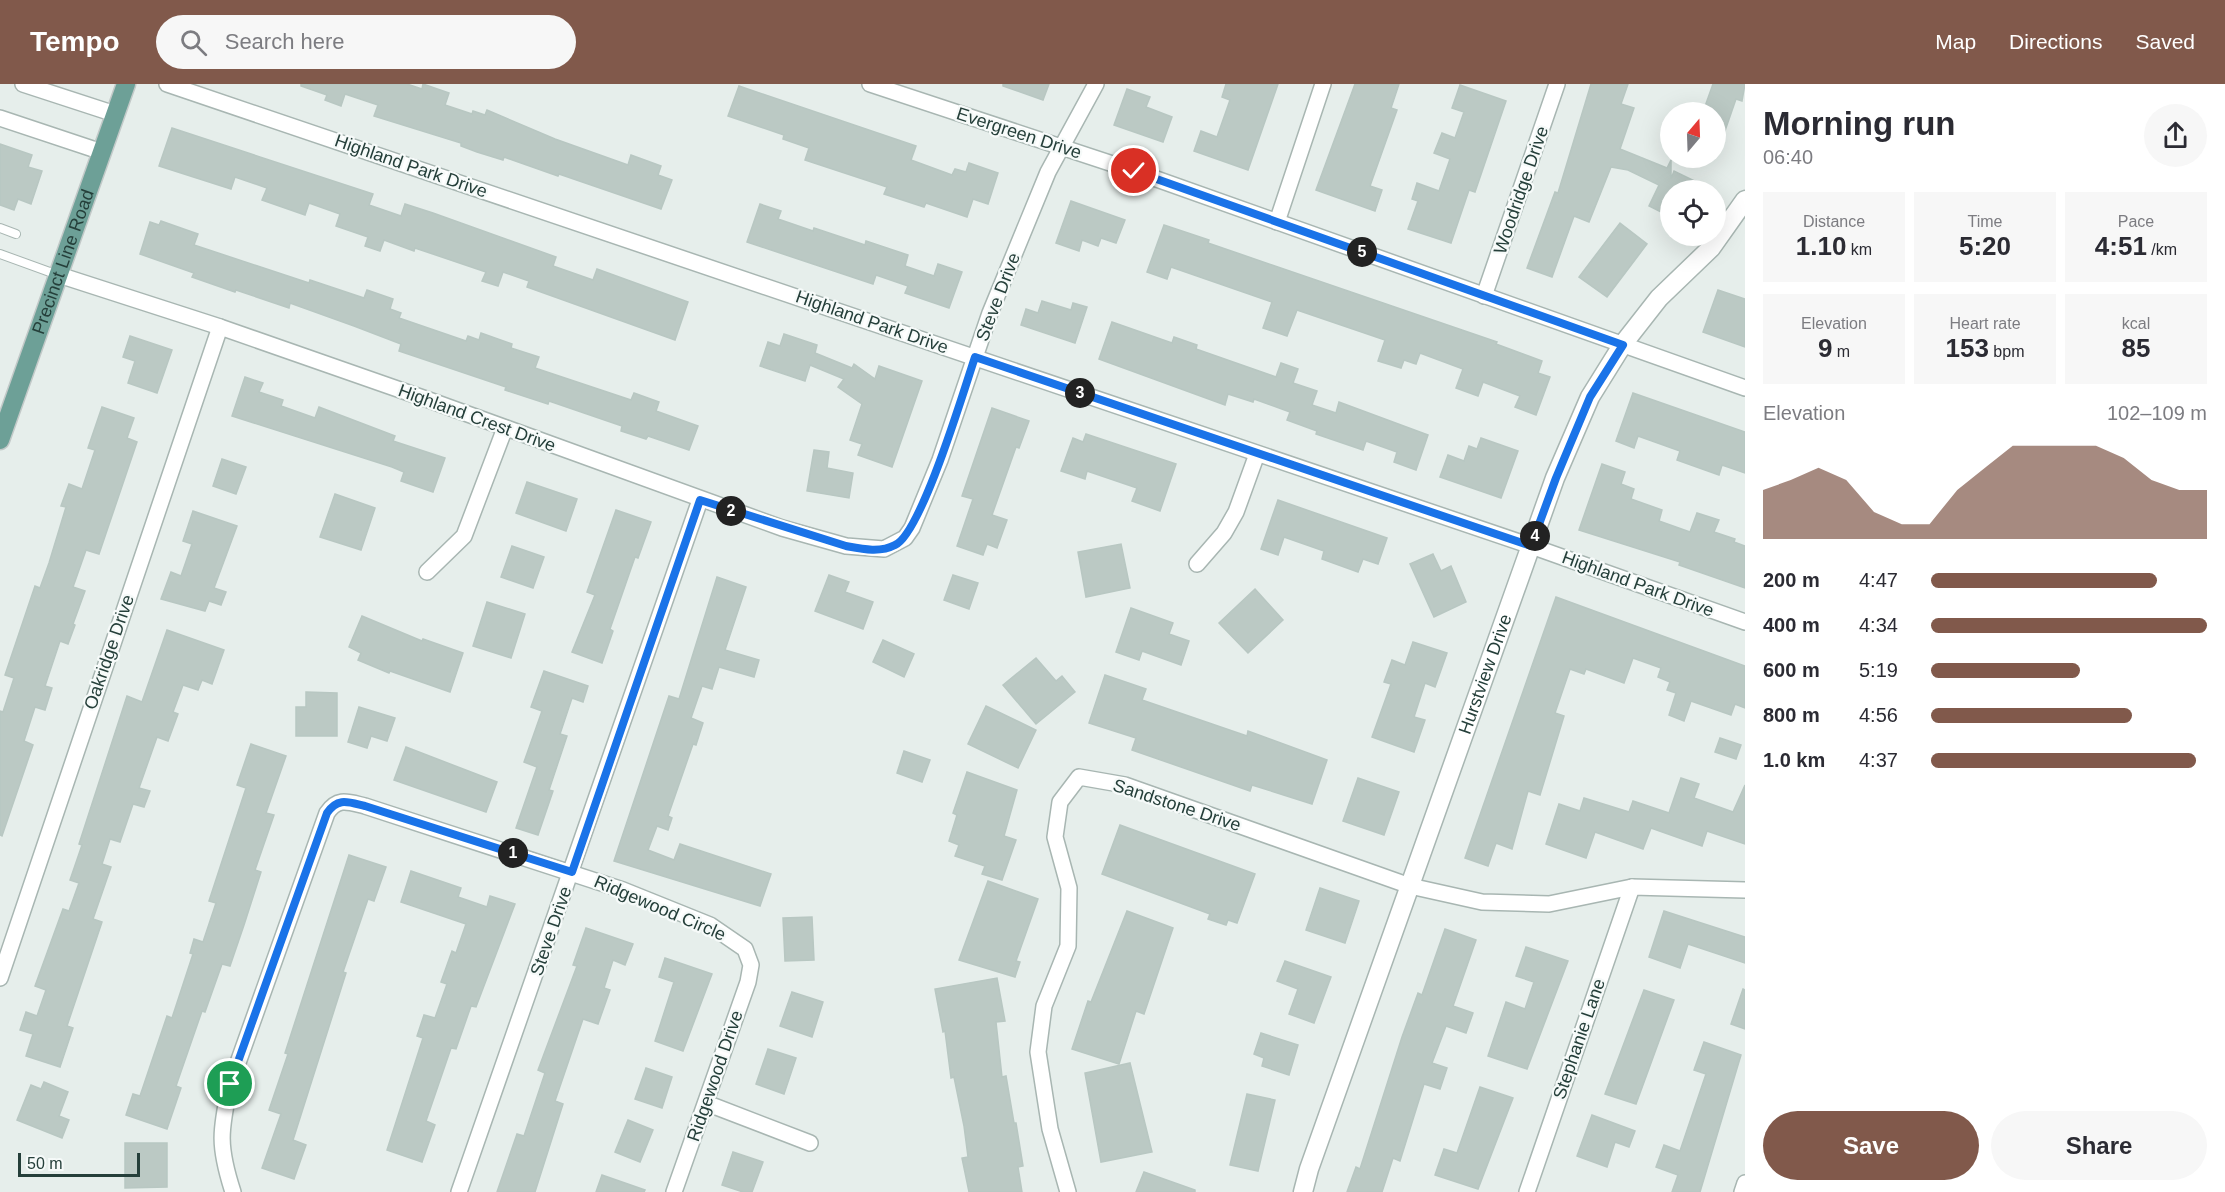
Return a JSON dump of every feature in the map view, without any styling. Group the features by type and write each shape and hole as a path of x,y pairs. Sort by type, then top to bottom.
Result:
{"main road":[{"name":"Precinct Line Road","path":"0,440 126,84"}],"street":[{"path":"22,84 115,114"},
{"name":"Highland Park Drive","path":"167,84 1531,546 1745,622"},
{"name":"Evergreen Drive","path":"870,84 1277,222 1745,388"},
{"name":"Steve Drive","path":"896,545 912,528 940,460 990,313 1048,172 1063,148 1095,84"},
{"path":"1277,222 1323,84"},
{"name":"Woodridge Drive","path":"1484,296 1557,84"},
{"path":"0,118 102,152"},
{"name":"Hurstview Drive","path":"1303,1192 1309,1168 1531,546 1590,397 1623,345 1659,298 1711,248 1745,200"},
{"name":"Highland Crest Drive","path":"59,275 220,327 700,500 846,546 868,550 896,545"},
{"name":"Oakridge Drive","path":"0,978 220,327"},
{"path":"427,572 464,536 505,428"},
{"path":"1197,564 1224,533 1236,512 1257,454"},
{"name":"Steve Drive","path":"459,1192 700,500"},
{"name":"Sandstone Drive","path":"1068,1192 1050,1129 1038,1052 1044,1006 1068,946 1069,888 1055,837 1060,802 1079,777 1125,785 1410,886"},
{"name":"Ridgewood Circle","path":"233,1192 220,1147 221,1125 230,1084 327,813 334,803 341,801 365,806 572,872 710,925 734,939 745,949 751,959"},
{"path":"1410,886 1482,902 1549,904 1632,887 1745,890"},
{"name":"Stephanie Lane","path":"1527,1192 1632,887"},
{"name":"Ridgewood Drive","path":"674,1192 748,982 751,959"},
{"path":"706,1102 810,1143"},
{"path":"1742,1192 1745,1183"}],"lane":[{"path":"0,228 16,234"},
{"path":"0,254 59,275"}],"building":[{"path":"301,84 407,84 422,89 423,84 449,93 445,105 472,114 473,111 485,115 487,110 555,139 628,165 631,155 661,166 658,175 672,180 661,209 559,174 558,176 504,157 503,160 477,152 461,146 461,143 374,116 378,105 345,94 341,106 325,100 327,95 301,86"},
{"path":"1003,84 1049,84 1043,100 1003,86"},
{"path":"1226,84 1278,84 1248,170 1194,151 1201,131 1217,137 1230,100 1222,97"},
{"path":"1355,84 1399,84 1391,108 1397,110 1370,186 1382,190 1375,211 1316,190"},
{"path":"1591,84 1628,84 1621,104 1634,108 1620,149 1660,165 1660,168 1671,168 1671,179 1674,171 1692,180 1660,180 1660,212 1649,206 1659,185 1628,170 1611,167 1589,222 1574,216 1552,277 1527,268 1555,192 1558,193"},
{"path":"1713,84 1745,84 1742,101 1736,99 1726,128 1726,102 1707,102"},
{"path":"1460,85 1506,101 1475,192 1469,190 1451,243 1408,229 1418,201 1412,199 1417,183 1439,191 1450,159 1434,153 1442,133 1455,138 1464,112 1452,108"},
{"path":"739,86 916,146 911,160 952,175 955,169 966,172 969,163 998,173 988,204 973,199 967,217 926,203 924,207 884,194 887,187 805,160 809,148 783,139 784,135 728,116"},
{"path":"1127,89 1150,97 1146,107 1172,117 1163,142 1114,125"},
{"path":"172,128 373,194 369,205 401,216 405,204 556,257 553,266 593,280 597,269 688,302 675,340 527,287 529,281 503,272 498,286 482,281 486,272 415,248 414,251 384,240 380,251 365,246 368,237 336,226 340,214 309,203 305,215 262,200 267,188 235,177 231,189 159,166"},
{"path":"0,144 32,155 28,167 42,171 31,204 18,199 14,210 0,205"},
{"path":"1071,201 1125,220 1116,243 1101,238 1098,246 1082,240 1079,251 1056,243"},
{"path":"760,204 781,211 778,219 865,245 866,241 908,255 905,266 934,276 938,264 962,272 949,308 905,293 908,286 876,275 873,284 747,242"},
{"path":"161,221 198,234 194,245 309,283 310,280 364,298 367,290 393,299 390,309 401,313 399,318 466,341 468,336 479,340 481,333 512,344 511,348 539,357 535,368 631,400 634,393 659,402 656,411 698,426 689,450 648,436 646,439 621,431 622,426 549,401 548,404 505,390 506,387 399,351 401,344 354,326 290,303 289,308 236,290 235,292 192,277 194,273 140,254 150,222 159,225"},
{"path":"1620,223 1647,244 1607,297 1579,277"},
{"path":"1164,225 1209,240 1208,243 1497,342 1496,344 1542,361 1538,373 1550,377 1536,415 1515,407 1520,396 1483,382 1478,396 1456,388 1463,369 1420,353 1416,364 1404,360 1401,368 1378,361 1385,340 1297,310 1287,336 1263,328 1272,302 1171,267 1167,279 1147,272"},
{"path":"1718,290 1745,299 1745,347 1703,332"},
{"path":"1042,301 1071,310 1073,303 1087,307 1075,343 1021,325 1026,309 1038,313"},
{"path":"1112,322 1172,343 1174,337 1197,345 1196,349 1276,377 1281,363 1298,369 1293,383 1317,391 1312,405 1336,413 1339,402 1428,435 1416,470 1394,462 1397,452 1366,441 1363,450 1316,434 1317,431 1287,420 1290,412 1254,399 1253,402 1228,394 1225,405 1099,359"},
{"path":"784,334 817,345 815,353 852,368 854,364 875,379 879,366 922,381 892,467 858,455 862,444 850,440 862,404 838,387 844,379 810,365 805,381 760,366 768,342 780,346"},
{"path":"130,336 172,350 157,393 128,383 135,361 123,357"},
{"path":"245,377 263,383 259,392 283,400 281,406 315,418 319,407 395,436 393,441 445,458 433,492 401,481 404,472 392,467 232,416"},
{"path":"1633,393 1745,432 1745,473 1722,465 1719,475 1677,460 1680,451 1638,436 1634,448 1616,441"},
{"path":"102,407 134,418 127,438 137,442 99,554 86,550 73,587 85,591 68,644 60,641 45,686 52,688 45,710 35,707 24,741 33,745 2,836 0,835 0,711 3,712 14,678 5,675 35,586 40,588 49,563 66,507 61,506 69,484 82,489 95,450 88,448"},
{"path":"992,408 1029,421 1019,448 1016,447 992,515 1007,520 997,548 987,544 983,555 957,546 973,499 962,496"},
{"path":"1086,434 1176,464 1160,511 1132,501 1137,488 1087,471 1085,479 1061,471 1073,438 1083,442"},
{"path":"1481,438 1518,451 1501,498 1440,477 1448,455 1464,461 1469,446 1477,449"},
{"path":"814,450 829,452 827,468 853,473 849,498 807,491"},
{"path":"222,459 246,467 236,494 213,486"},
{"path":"1602,464 1625,472 1621,484 1634,489 1631,499 1662,510 1659,521 1690,532 1697,513 1719,520 1714,532 1735,539 1734,542 1745,546 1745,588 1679,565 1680,562 1579,530"},
{"path":"527,482 577,499 566,531 516,513"},
{"path":"335,494 375,508 361,550 320,537"},
{"path":"1278,500 1387,538 1378,564 1363,559 1358,572 1322,559 1324,551 1284,537 1278,555 1261,549"},
{"path":"616,510 651,522 638,558 635,557 610,629 613,631 602,663 572,652 595,595 587,592"},
{"path":"193,511 237,526 214,588 226,592 221,605 209,601 205,611 161,599 171,572 181,576 192,544 183,541"},
{"path":"1121,544 1130,588 1086,597 1078,552"},
{"path":"512,546 544,557 533,588 501,577"},
{"path":"1433,554 1441,571 1451,566 1466,602 1434,617 1410,564"},
{"path":"829,575 849,582 845,592 873,602 863,629 815,611"},
{"path":"953,575 978,583 969,609 944,600"},
{"path":"717,577 746,587 725,650 759,660 754,677 719,667 712,689 702,686 691,718 703,723 696,745 693,744 668,816 672,818 668,830 657,826 648,850 674,860 680,844 771,874 760,906 614,861 669,696 679,699"},
{"path":"1255,589 1283,620 1248,653 1219,623"},
{"path":"1556,597 1745,666 1745,708 1735,704 1731,715 1691,701 1684,721 1669,715 1676,693 1667,690 1670,682 1658,677 1661,668 1633,658 1624,683 1586,669 1584,674 1570,669 1555,713 1564,716 1540,795 1528,791 1512,849 1496,843 1488,866 1465,858"},
{"path":"487,602 525,614 511,658 473,646"},
{"path":"1131,608 1173,623 1169,634 1189,641 1181,665 1142,651 1139,660 1116,652"},
{"path":"362,616 422,641 423,639 463,653 450,692 390,671 389,673 358,660 361,653 349,647"},
{"path":"167,630 224,650 212,684 202,680 198,690 183,685 173,712 178,714 168,741 157,737 139,788 150,791 144,807 133,804 120,842 110,839 102,864 111,867 93,919 102,922 67,1026 73,1028 60,1067 26,1056 33,1034 20,1030 26,1012 37,1016 46,990 35,986 63,909 69,911 79,883 70,880 82,845 79,844 127,696 142,702"},
{"path":"883,640 914,654 904,677 873,662"},
{"path":"1413,642 1447,653 1435,687 1425,683 1414,717 1425,720 1414,752 1372,737 1391,684 1384,682 1392,660 1405,665"},
{"path":"1036,658 1056,681 1062,676 1075,692 1036,724 1003,685"},
{"path":"544,671 588,686 583,702 572,698 560,734 567,736 549,790 553,791 538,835 516,828 537,767 524,762 542,711 531,707"},
{"path":"1105,675 1146,689 1142,700 1247,736 1248,731 1327,760 1312,804 1252,785 1250,791 1132,750 1136,738 1089,723"},
{"path":"306,692 337,693 337,736 296,736 296,707 306,707"},
{"path":"986,706 1036,730 1018,768 968,744"},
{"path":"359,707 395,718 387,741 371,736 367,748 348,742"},
{"path":"1720,738 1741,745 1736,759 1715,752"},
{"path":"251,744 286,756 266,813 274,815 255,870 261,872 244,925 230,966 222,964 205,1012 202,1011 176,1086 181,1088 167,1129 126,1115 133,1094 140,1096 167,1016 172,1018 193,954 190,953 194,939 203,942 216,903 209,901 246,788 237,785"},
{"path":"406,747 497,782 486,812 394,780"},
{"path":"904,751 930,760 922,782 897,773"},
{"path":"967,772 1017,790 1004,836 1016,840 1002,880 982,874 985,866 955,856 959,845 949,841 957,815 953,813"},
{"path":"1358,778 1399,792 1384,835 1343,821"},
{"path":"1681,778 1699,784 1694,798 1733,812 1745,785 1745,844 1707,831 1702,846 1651,828 1643,849 1595,832 1586,858 1546,844 1559,804 1580,811 1584,798 1629,812 1633,801 1669,813"},
{"path":"1120,825 1255,874 1237,923 1228,920 1226,925 1208,919 1210,914 1102,874"},
{"path":"349,855 386,867 374,901 368,899 343,972 346,973 293,1140 306,1145 294,1179 262,1168 281,1114 269,1110"},
{"path":"411,871 461,888 458,897 487,907 490,896 515,904 476,1007 471,1006 456,1049 451,1048 426,1121 435,1125 422,1162 387,1150 423,1038 417,1036 424,1015 435,1018 447,984 441,982 452,951 456,953 466,924 401,902"},
{"path":"988,881 1038,899 1016,961 1020,962 1015,977 959,960"},
{"path":"1320,888 1359,901 1345,943 1306,930"},
{"path":"1127,911 1173,928 1144,1014 1136,1011 1119,1064 1072,1049 1088,1001 1091,1002"},
{"path":"1664,911 1745,937 1745,963 1688,944 1680,968 1649,957"},
{"path":"812,917 814,960 785,961 783,918"},
{"path":"586,928 633,944 625,965 613,960 604,988 610,990 598,1024 583,1019 555,1101 563,1104 535,1192 497,1192 517,1134 524,1136 545,1073 538,1070 577,966 573,965"},
{"path":"1445,929 1476,940 1453,1006 1473,1013 1466,1033 1446,1026 1432,1063 1447,1068 1440,1089 1424,1084 1400,1161 1393,1158 1382,1192 1347,1192 1356,1167 1360,1169 1402,1037 1418,993 1422,995"},
{"path":"1526,947 1568,961 1527,1069 1488,1056 1506,1002 1525,1009 1534,982 1516,976"},
{"path":"665,958 712,974 683,1051 655,1041 674,982 659,977"},
{"path":"1285,961 1331,977 1314,1023 1289,1014 1298,989 1277,981"},
{"path":"997,978 1005,1021 996,1022 1002,1077 1006,1076 1014,1123 1016,1123 1023,1166 1018,1167 1022,1192 969,1192 962,1158 968,1157 964,1126 954,1077 951,1078 945,1031 943,1032 935,989"},
{"path":"1743,989 1745,990 1745,1029 1731,1024"},
{"path":"1644,990 1674,1000 1636,1104 1605,1094"},
{"path":"792,992 823,1002 812,1037 780,1026"},
{"path":"1261,1033 1298,1045 1289,1075 1262,1066 1264,1058 1254,1054"},
{"path":"1704,1042 1741,1055 1700,1192 1672,1192 1678,1175 1656,1167 1664,1145 1680,1151 1706,1074 1694,1070"},
{"path":"768,1049 796,1058 784,1094 756,1084"},
{"path":"1130,1063 1152,1152 1101,1162 1085,1073"},
{"path":"646,1068 672,1077 662,1108 635,1099"},
{"path":"44,1082 68,1092 59,1116 69,1120 62,1138 17,1120 31,1085 41,1089"},
{"path":"1480,1087 1513,1098 1478,1189 1435,1175 1444,1149 1457,1153"},
{"path":"1247,1094 1275,1100 1258,1171 1230,1165"},
{"path":"1592,1115 1635,1131 1629,1147 1615,1142 1607,1167 1577,1156"},
{"path":"628,1120 653,1130 640,1162 615,1152"},
{"path":"125,1143 167,1143 167,1187 125,1188"},
{"path":"733,1152 763,1162 752,1192 743,1192 722,1185"},
{"path":"1144,1172 1195,1190 1195,1192 1136,1192"},
{"path":"602,1175 645,1190 644,1192 596,1192"}],"route":[{"path":"230,1084 327,813 334,803 341,801 365,806 572,872 700,500 782,528 846,546 868,550 884,549 896,545 912,528 940,460 975,357 1531,546 1590,397 1623,345 1134,171"}]}
